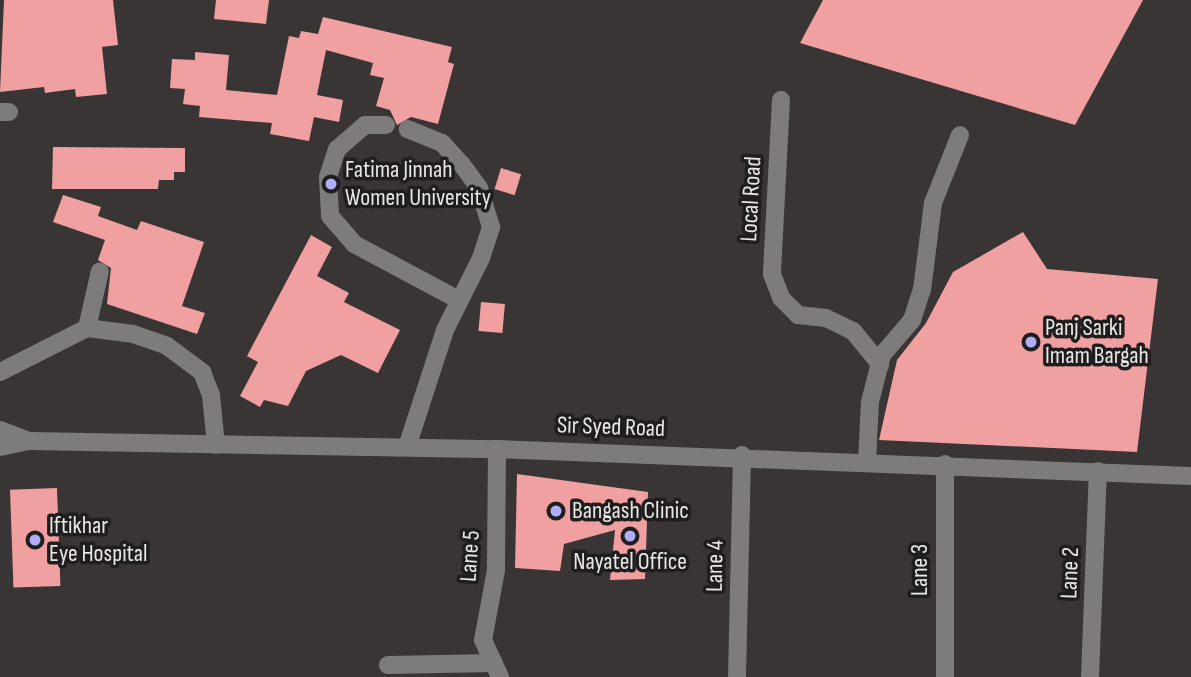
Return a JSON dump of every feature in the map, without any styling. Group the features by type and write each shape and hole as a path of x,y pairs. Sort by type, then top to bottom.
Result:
{"street":[{"name":"Local Road","path":"781,100 772,275 781,298 798,314 826,318 853,331 880,364"},
{"path":"386,125 365,125 337,149 328,177 330,216 354,244 457,299"},
{"path":"407,447 457,299 489,240 490,212 479,188 442,143 408,129"},
{"path":"867,461 870,402 880,364 912,320 922,290 933,203 960,135"},
{"path":"87,328 100,271"},
{"path":"0,372 87,328 133,334 186,357 202,372 211,395 216,444"},
{"name":"Sir Syed Road","path":"0,430 29,441"},
{"name":"Sir Syed Road","path":"0,447 29,441 497,449 742,455 1191,476"},
{"name":"Lane 5","path":"388,665 497,670 484,640 496,570 497,449"},
{"name":"Lane 4","path":"737,677 742,455"},
{"name":"Lane 3","path":"944,677 945,464"},
{"name":"Lane 2","path":"1090,677 1098,471"}],"building":[{"path":"4,0 113,0 118,45 102,47 107,94 76,97 75,89 45,93 44,87 0,92"},
{"path":"216,0 269,0 266,24 214,19"},
{"path":"823,0 1143,0 1075,125 800,43"},
{"path":"323,17 452,47 448,62 454,64 438,124 411,117 397,125 390,110 376,106 384,78 370,75 373,63 326,50 317,95 343,100 339,122 314,117 309,141 270,134 272,123 199,117 200,106 183,104 185,89 170,88 172,59 195,60 195,52 229,55 226,90 277,95 289,36 299,38 301,31 318,34"},
{"path":"53,147 185,148 185,172 174,172 174,180 159,180 158,189 52,189"},
{"path":"501,168 521,174 515,195 495,189"},
{"path":"63,195 101,207 98,216 137,230 141,221 204,242 182,306 205,313 197,334 107,304 111,268 98,260 105,240 53,222"},
{"name":"Panj Sarki Imam Bargah","path":"1023,232 1047,269 1158,279 1137,452 879,440 897,360 926,323 953,272"},
{"path":"311,235 332,247 317,276 349,293 344,302 400,330 378,373 341,355 306,371 288,406 264,400 260,407 240,396 258,362 247,356"},
{"path":"481,302 505,304 502,333 478,331"},
{"name":"Bangash Clinic","path":"517,474 648,492 645,579 610,580 615,530 564,544 560,571 515,568"},
{"name":"Iftikhar Eye Hospital","path":"57,488 60,586 13,588 10,490"}],"place":[{"name":"Fatima Jinnah Women University","path":"331,184"},
{"name":"Panj Sarki Imam Bargah","path":"1031,342"},
{"name":"Bangash Clinic","path":"556,511"},
{"name":"Nayatel Office","path":"630,536"},
{"name":"Iftikhar Eye Hospital","path":"35,540"}]}
